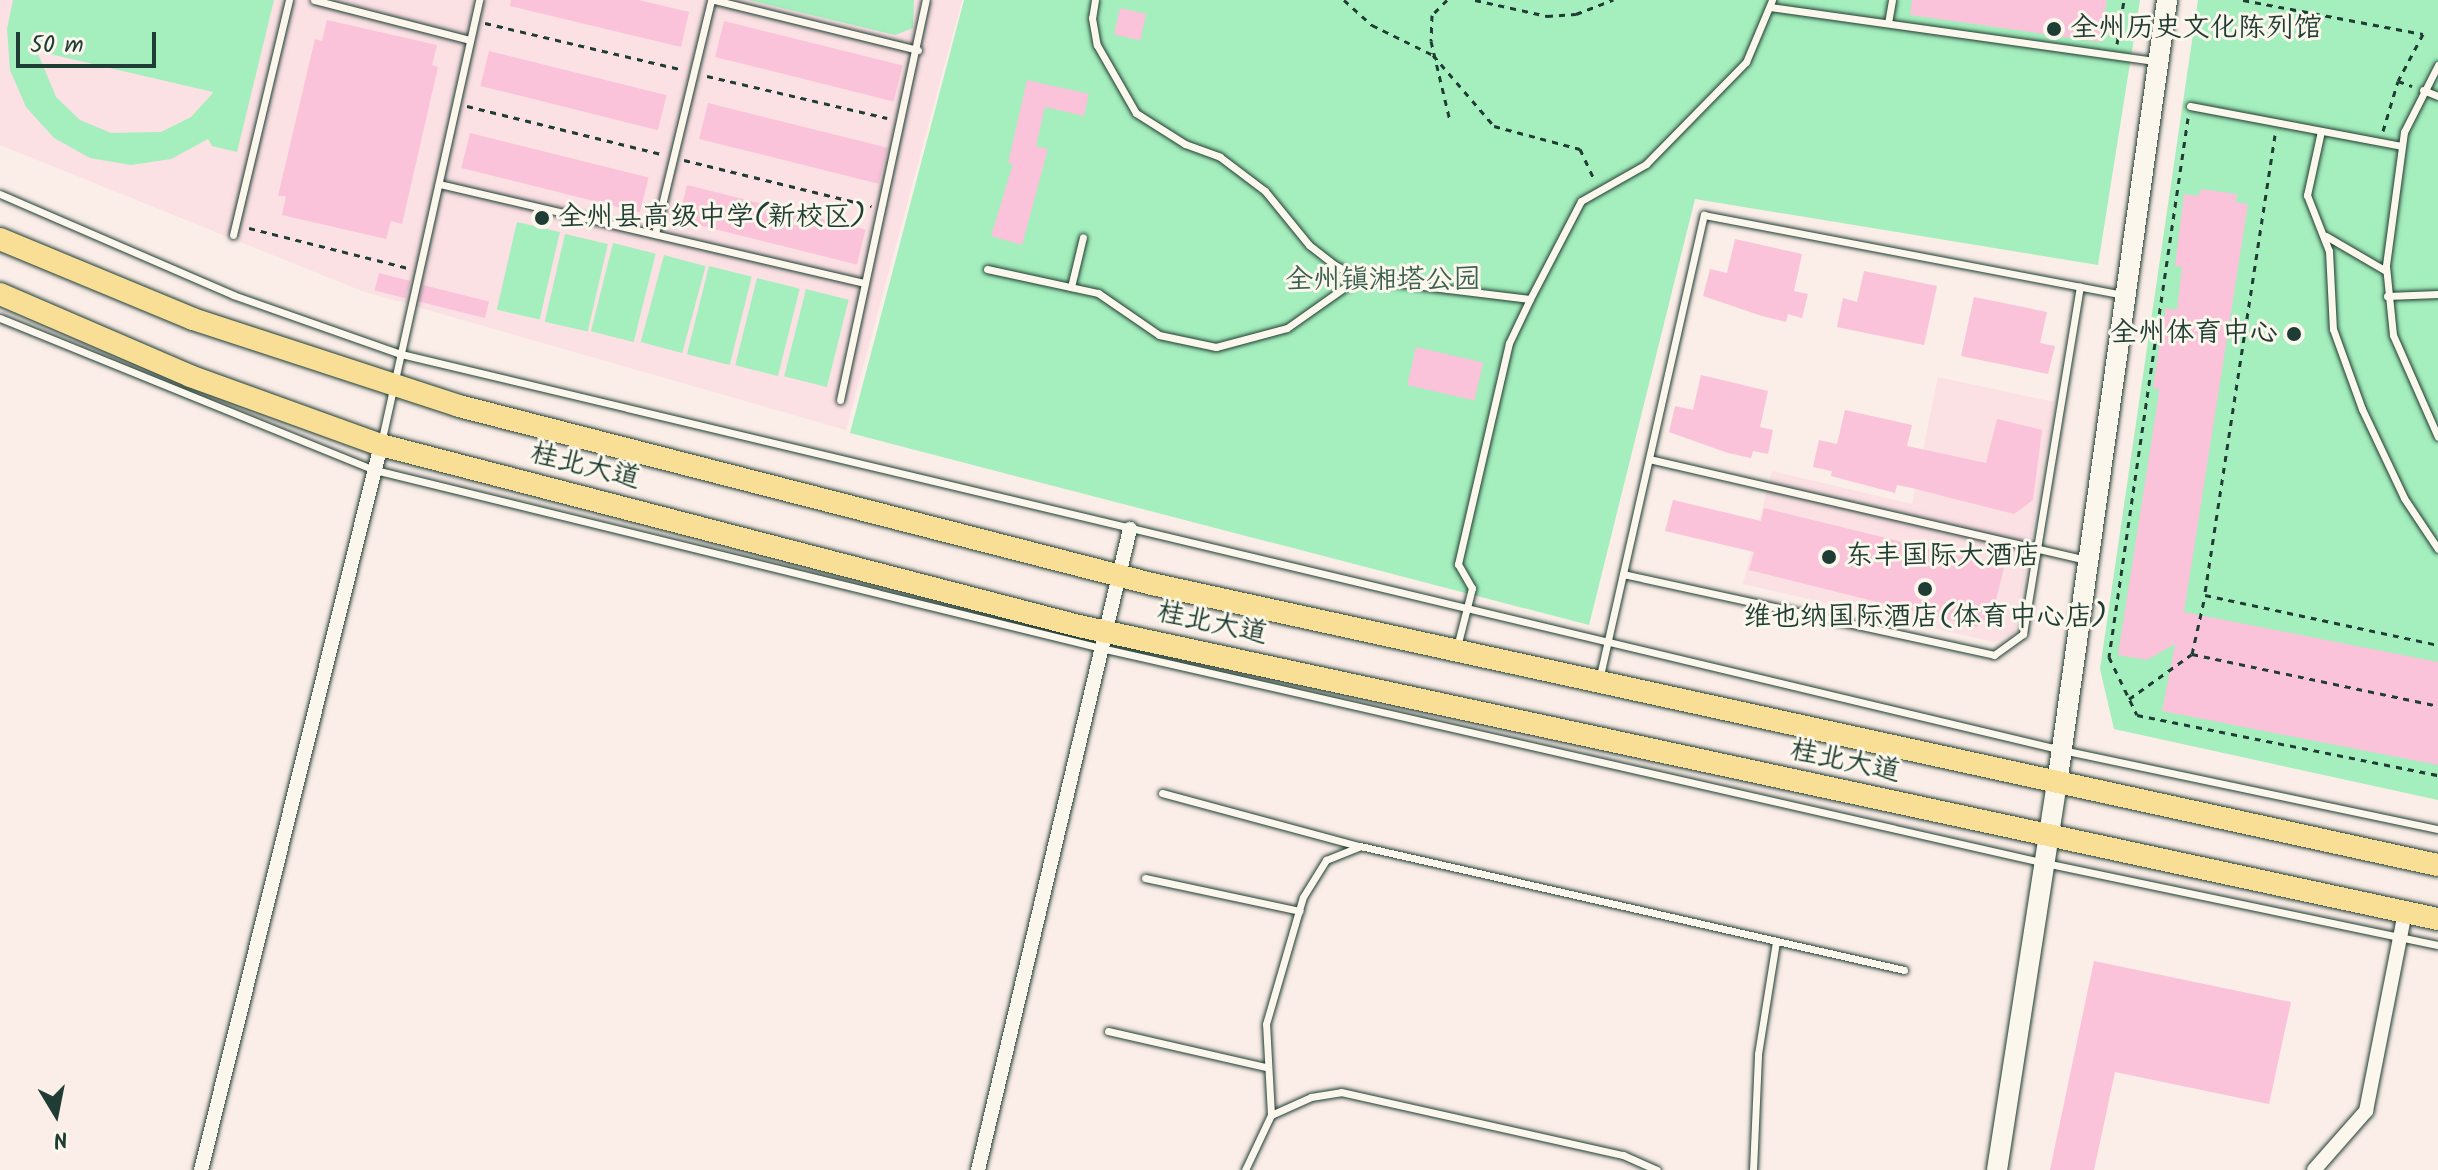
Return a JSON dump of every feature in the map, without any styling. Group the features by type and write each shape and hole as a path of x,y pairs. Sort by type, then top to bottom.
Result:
{"main road":[{"path":"1997,1170 2062,750 2167,0"},
{"name":"桂北大道","path":"0,239 193,319 459,406 1118,576 2438,865"},
{"name":"桂北大道","path":"0,294 190,376 381,445 1103,639 2438,919"}],"street":[{"path":"201,1170 381,445"},
{"path":"978,1170 1130,529"},
{"path":"2314,1170 2366,1111 2405,912"}],"lane":[{"path":"233,235 289,0"},
{"path":"314,0 470,40"},
{"path":"381,445 479,0"},
{"path":"655,234 712,0 918,50"},
{"path":"840,400 918,50 926,0"},
{"path":"1095,0 1092,24 1097,45 1136,113 1185,144 1220,157 1265,191 1309,245 1358,278 1530,299"},
{"path":"1888,23 1892,0"},
{"path":"1456,651 1472,588 1458,564 1509,343 1530,299 1581,201 1597,189 1646,164 1746,62 1771,3 1888,23 2159,61"},
{"path":"2438,65 2423,90 2401,146 2387,231 2386,271 2393,335 2438,437"},
{"path":"2423,90 2438,96"},
{"path":"2190,106 2401,146"},
{"path":"2321,131 2307,195 2326,236 2333,329 2342,357 2404,498 2438,549"},
{"path":"439,184 865,283"},
{"path":"0,194 233,295 401,354 2062,750 2438,829"},
{"path":"1598,683 1704,215 2126,296"},
{"path":"2326,236 2386,271"},
{"path":"1071,287 1083,237"},
{"path":"987,269 1098,293 1159,335 1216,347 1287,328 1358,278"},
{"path":"1623,574 1994,655 2023,634 2080,287"},
{"path":"2387,296 2438,294"},
{"path":"0,318 375,470 2045,863 2438,945"},
{"path":"1649,459 2089,560"},
{"path":"1162,793 1360,846 1904,970"},
{"path":"1245,1170 1271,1115 1265,1067 1267,1017 1300,911 1318,868 1360,846"},
{"path":"1145,878 1300,911"},
{"path":"1753,1170 1758,1054 1776,942"},
{"path":"1108,1031 1265,1067"},
{"path":"1271,1115 1311,1097 1341,1092 1623,1155 1657,1170"}],"path":[{"path":"1344,0 1372,25 1433,55 1494,126 1580,149 1597,189"},
{"path":"1447,0 1432,15 1433,55 1450,121"},
{"path":"1475,0 1510,3 1547,16 1576,14 1613,0"},
{"path":"2115,55 2124,0"},
{"path":"2243,0 2423,34 2398,81 2379,142"},
{"path":"2398,81 2423,90"},
{"path":"2190,106 2109,657 2137,715 2438,775"},
{"path":"2129,699 2192,654 2205,595 2277,123"},
{"path":"236,224 419,271"},
{"path":"2205,595 2438,645"},
{"path":"2192,654 2438,706"}],"shaded area":[{"name":"全州县高级中学(新校区)","path":"0,0 962,0 846,430 362,291 0,145"},
{"path":"1938,377 2054,402 2015,632 1993,642 1743,584 1772,471 1912,504"}],"green space":[{"path":"13,0 274,0 237,152 212,146 208,139 171,159 131,165 90,158 54,138 26,107 10,70 7,29","holes":["37,51 213,92 191,117 161,132 111,133 80,120 56,97"]},
{"path":"748,0 914,0 913,28 895,35"},
{"name":"全州镇湘塔公园","path":"964,0 2140,0 2098,265 1695,199 1589,625 850,433"},
{"name":"全州体育中心","path":"2198,0 2438,0 2438,800 2114,729 2100,669"},
{"path":"517,222 560,232 540,320 497,310"},
{"path":"565,234 608,244 588,332 545,322"},
{"path":"613,243 656,254 634,342 591,331"},
{"path":"664,255 706,266 682,353 641,342"},
{"path":"709,266 752,277 730,365 687,354"},
{"path":"757,278 800,289 778,376 735,365"},
{"path":"806,289 849,300 827,387 784,376"}],"building":[{"path":"511,0 639,0 689,12 681,47 510,6"},
{"name":"全州历史文化陈列馆","path":"1912,0 2107,0 2100,42 1910,15"},
{"path":"1120,8 1146,14 1140,40 1114,34"},
{"path":"327,20 437,45 432,65 438,67 402,224 391,221 386,239 282,215 286,196 278,196 315,39 322,41"},
{"path":"724,21 903,66 894,101 715,57"},
{"path":"489,51 667,95 658,130 480,86"},
{"path":"1027,80 1089,94 1084,116 1045,107 1036,146 1048,149 1022,245 991,236 1013,164 1008,163"},
{"path":"708,103 888,148 879,184 699,139"},
{"path":"470,133 649,178 640,212 461,168"},
{"path":"687,185 866,230 857,264 678,220"},
{"path":"2201,189 2237,194 2236,202 2248,204 2184,612 2438,662 2438,765 2162,711 2175,644 2147,660 2118,655 2158,399 2159,389 2153,388 2160,340 2166,308 2177,310 2182,267 2175,266 2184,194 2198,196"},
{"path":"1735,239 1802,254 1794,291 1808,294 1802,318 1788,314 1786,322 1703,296 1710,269 1727,273"},
{"path":"1864,271 1937,286 1924,345 1837,327 1843,298 1857,302"},
{"path":"379,273 410,281 406,298 375,290"},
{"path":"423,285 489,301 485,318 419,301"},
{"path":"1974,297 2047,312 2040,343 2055,346 2048,374 1961,356"},
{"path":"1416,347 1483,363 1474,401 1407,385"},
{"path":"1701,375 1768,391 1760,427 1773,430 1768,454 1753,451 1751,458 1728,453 1669,432 1675,406 1693,410"},
{"path":"1845,410 1912,425 1907,446 1986,463 1997,419 2042,430 2033,500 2014,514 1912,488 1897,485 1895,493 1831,476 1832,471 1813,467 1819,440 1837,444"},
{"path":"1673,500 1761,521 1764,508 2004,567 1993,613 1977,627 1749,570 1754,552 1665,531"},
{"path":"2094,961 2291,1002 2269,1104 2115,1072 2094,1170 2050,1170"}],"place":[{"name":"全州历史文化陈列馆","path":"2054,29"},
{"name":"全州县高级中学(新校区)","path":"542,218"},
{"name":"全州体育中心","path":"2294,334"},
{"name":"东丰国际大酒店","path":"1829,557"},
{"name":"维也纳国际酒店(体育中心店)","path":"1925,589"}]}
